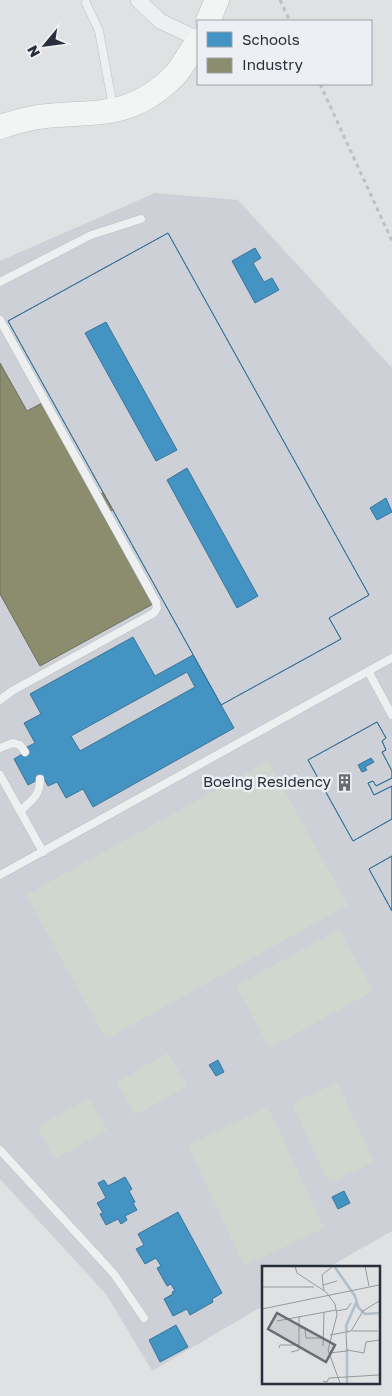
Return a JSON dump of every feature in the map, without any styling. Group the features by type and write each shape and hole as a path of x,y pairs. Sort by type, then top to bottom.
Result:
{"main road":[{"path":"208,20 217,0"},
{"path":"0,127 36,117 84,115 125,108 153,94 175,75 197,42"}],"street":[{"path":"138,0 160,21 197,40"}],"lane":[{"path":"86,3 99,31 114,111"},
{"path":"0,282 91,235 141,219"},
{"path":"0,320 156,602 157,608 154,613 12,691 0,700"},
{"path":"0,875 392,658"},
{"path":"368,671 392,715"},
{"path":"0,748 13,743 20,745 26,752"},
{"path":"1,779 43,852"},
{"path":"20,811 37,796 40,788 40,779"},
{"path":"0,1150 114,1274 144,1318"}],"path":[{"path":"280,0 290,20"},
{"path":"320,85 392,241"}],"shaded area":[{"path":"155,193 238,200 392,368 392,1231 331,1266 262,1266 262,1307 152,1371 106,1294 0,1179 0,261"},
{"path":"268,761 348,905 106,1039 26,895"},
{"path":"339,929 373,991 270,1048 236,986"},
{"path":"168,1053 187,1086 135,1115 117,1082"},
{"path":"337,1083 374,1162 329,1183 292,1104"},
{"path":"89,1098 107,1130 55,1159 37,1127"},
{"path":"268,1107 324,1228 244,1266 188,1145"}],"building: Schools":[{"path":"168,233 369,595 329,618 341,639 221,705 8,321","holes":["106,322 177,450 156,461 85,333","187,468 258,596 237,608 167,480"]},
{"path":"168,233 369,595 329,618 341,639 221,705 8,321"},
{"path":"255,248 261,258 253,263 264,282 272,278 279,290 255,303 232,261"},
{"path":"386,498 392,512 377,520 370,508"},
{"path":"133,637 155,676 193,655 234,728 93,807 83,789 66,798 57,782 48,786 43,777 28,785 14,759 29,750 27,747 35,743 24,723 41,714 30,694","holes":["187,672 195,687 80,751 71,736"]},
{"name":"Boeing Residency","path":"377,722 386,738 382,741 386,750 382,752 392,771 392,778 376,786 373,781 368,783 374,795 392,786 392,819 353,841 308,760","holes":["371,758 374,762 365,767 367,770 362,772 358,765"]},
{"name":"Boeing Residency","path":"377,722 386,738 382,741 386,750 382,752 392,771 392,778 376,786 373,781 368,783 374,795 392,786 392,819 353,841 308,760"},
{"path":"392,856 392,911 369,869"},
{"path":"392,856 392,911 369,869"},
{"path":"218,1060 224,1072 216,1076 209,1065"},
{"path":"125,1177 132,1189 129,1191 137,1210 125,1216 127,1220 121,1224 118,1219 106,1225 100,1214 103,1213 97,1203 106,1198 98,1183 104,1180 108,1186"},
{"path":"344,1191 350,1203 338,1209 332,1197"},
{"path":"178,1212 222,1293 212,1299 213,1302 190,1315 187,1309 173,1316 164,1299 175,1291 171,1284 167,1286 157,1268 161,1266 156,1258 145,1264 136,1249 144,1245 138,1234"},
{"path":"176,1325 188,1347 160,1362 149,1340"}],"building: Industry":[{"path":"0,363 27,411 42,403 94,498 103,493 113,510 103,515 153,604 40,666 0,594"}],"place":[{"name":"Boeing Residency","path":"345,782"}]}
